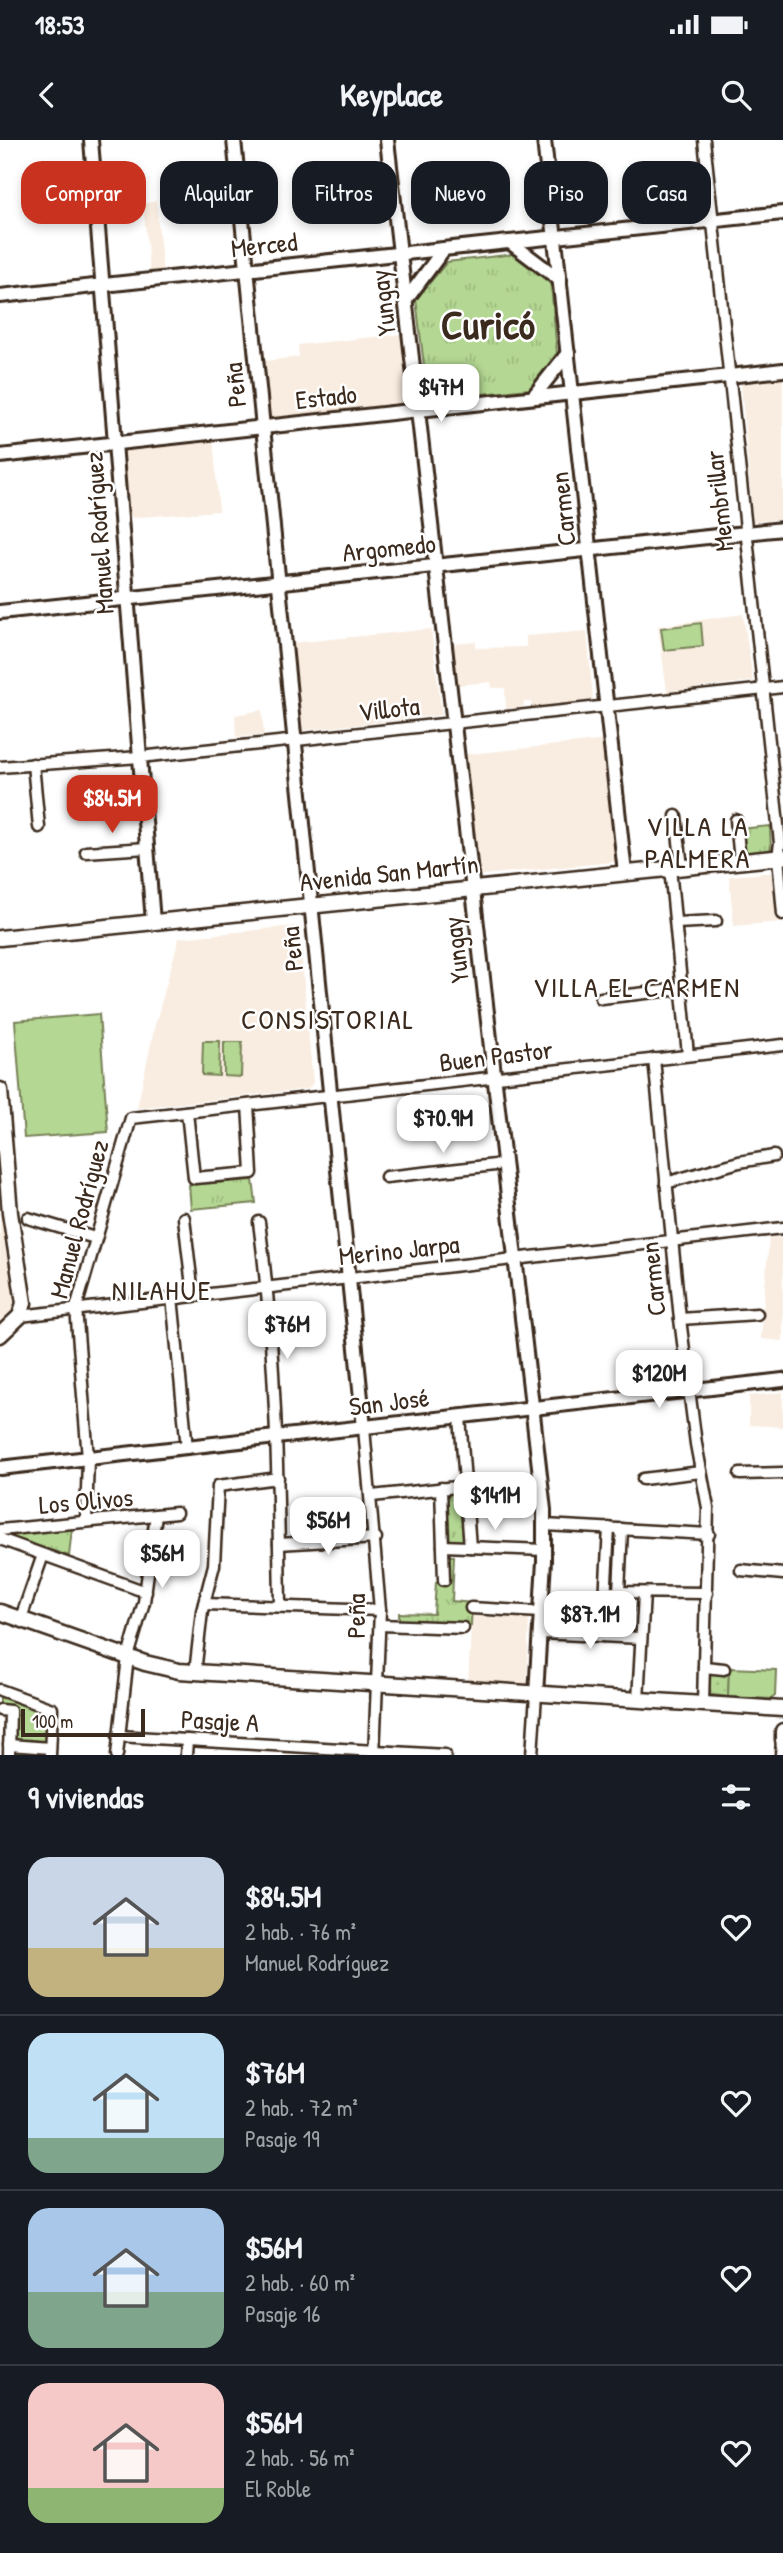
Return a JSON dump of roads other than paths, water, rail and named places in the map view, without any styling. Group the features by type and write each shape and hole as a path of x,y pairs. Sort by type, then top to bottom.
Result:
{"main road":[{"name":"Avenida San Martín","path":"0,938 780,857"},
{"path":"0,1090 12,1229 24,1287 24,1303 20,1316 0,1335"},
{"path":"0,1612 166,1669 195,1673 783,1709"},
{"path":"783,1731 783,1740"}],"street":[{"name":"Manuel Rodríguez","path":"91,140 153,922"},
{"name":"Peña","path":"234,140 376,1538 380,1625 374,1753"},
{"name":"Yungay","path":"387,140 545,1525 532,1755"},
{"name":"Carmen","path":"544,140 625,873"},
{"name":"Membrillar","path":"704,140 780,843 783,914"},
{"name":"Merced","path":"0,296 783,213"},
{"path":"511,243 560,280"},
{"path":"406,300 444,249"},
{"path":"533,397 568,353"},
{"name":"Estado","path":"0,456 115,441 783,370"},
{"path":"414,372 459,405"},
{"name":"Argomedo","path":"0,612 783,529"},
{"name":"Villota","path":"0,767 140,757 783,687"},
{"path":"33,764 38,827"},
{"path":"676,816 676,923 688,1055"},
{"path":"736,820 740,861"},
{"path":"86,852 147,848"},
{"path":"676,923 716,921"},
{"path":"601,998 682,989"},
{"name":"Buen Pastor","path":"131,1118 783,1045"},
{"name":"Carmen","path":"654,1059 680,1319 709,1534 703,1704"},
{"path":"187,1112 194,1178 252,1173 248,1105"},
{"name":"Manuel Rodríguez","path":"86,1521 88,1458 76,1308 131,1118"},
{"path":"666,1183 739,1162 774,1156"},
{"path":"386,1177 504,1164"},
{"path":"27,1218 95,1238"},
{"path":"184,1218 193,1294"},
{"path":"259,1222 268,1286 277,1438 280,1605"},
{"name":"Merino Jarpa","path":"20,1316 783,1228"},
{"path":"172,1297 187,1448"},
{"path":"680,1319 757,1314"},
{"name":"San José","path":"0,1468 783,1380"},
{"path":"460,1417 470,1547"},
{"path":"643,1479 701,1472"},
{"path":"740,1474 783,1473"},
{"path":"195,1673 204,1604 215,1556 218,1486 278,1478"},
{"path":"372,1496 466,1486"},
{"path":"441,1489 444,1580"},
{"name":"Los Olivos","path":"0,1530 176,1513"},
{"path":"117,1755 128,1657 146,1592 156,1515"},
{"path":"545,1525 709,1534"},
{"path":"603,1636 609,1528"},
{"path":"619,1592 622,1529"},
{"path":"279,1544 376,1538"},
{"path":"0,1539 146,1592"},
{"path":"443,1546 545,1550"},
{"path":"20,1618 43,1555"},
{"path":"741,1570 783,1574"},
{"path":"606,1592 707,1593"},
{"path":"638,1700 644,1593"},
{"path":"204,1604 380,1610"},
{"path":"471,1608 541,1612"},
{"path":"380,1625 463,1629"},
{"path":"540,1633 641,1638"},
{"path":"704,1667 724,1669"},
{"path":"0,1689 52,1709 50,1751 9,1750 5,1711"},
{"name":"Pasaje A","path":"118,1736 248,1744 306,1751 445,1755"},
{"path":"186,1755 187,1740"},
{"path":"781,1755 783,1740"},
{"path":"247,1755 248,1744"}],"district":[{"name":"Curicó","path":"488,325"},
{"name":"VILLA LA PALMERA","path":"698,842"},
{"name":"VILLA EL CARMEN","path":"637,987"},
{"name":"CONSISTORIAL","path":"328,1019"},
{"name":"NILAHUE","path":"162,1290"}]}
